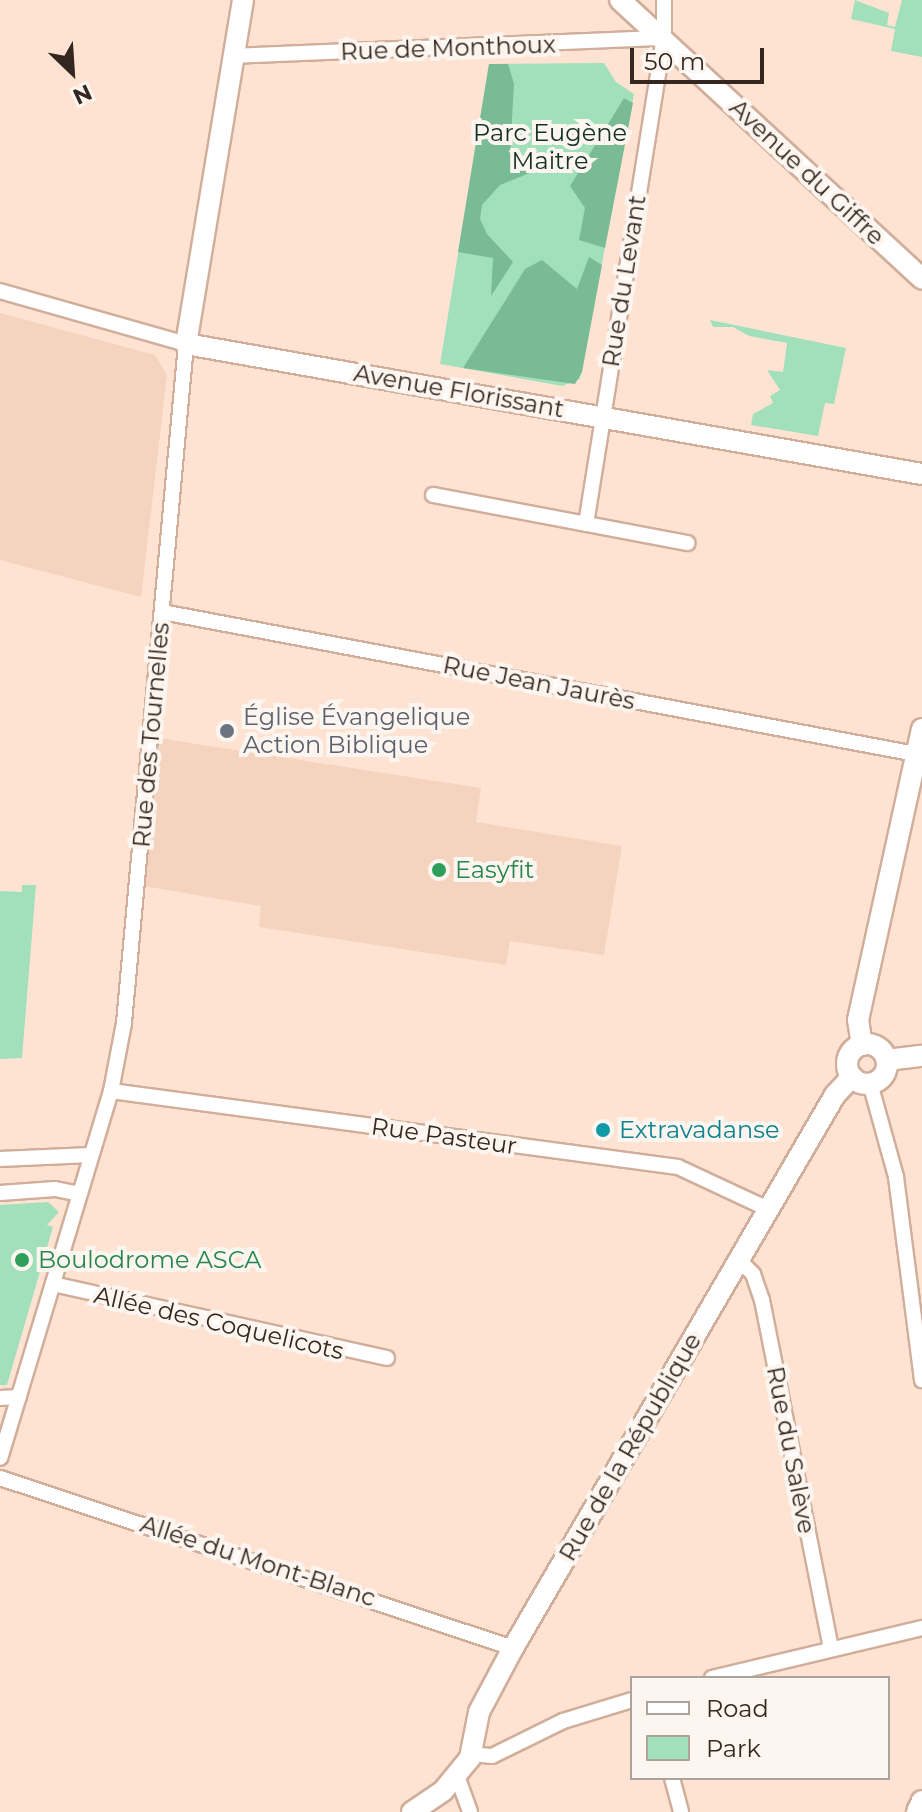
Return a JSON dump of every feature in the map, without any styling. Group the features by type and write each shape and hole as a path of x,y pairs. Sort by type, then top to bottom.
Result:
{"street":[{"name":"Rue des Tournelles","path":"0,1458 111,1091 130,970 186,344 243,0"},
{"name":"Avenue du Giffre","path":"620,0 922,279"},
{"name":"Rue du Levant","path":"586,524 664,38 664,0"},
{"name":"Rue de Monthoux","path":"232,56 664,38"},
{"name":"Avenue Florissant","path":"0,291 186,344 922,474"},
{"path":"433,495 688,543"},
{"name":"Rue Jean Jaurès","path":"162,612 916,754"},
{"path":"862,1045 858,1020 922,729"},
{"path":"861,1080 884,1075 887,1060 877,1047 862,1045"},
{"path":"862,1045 848,1058 861,1080 896,1177 922,1380"},
{"path":"887,1060 922,1056"},
{"name":"Rue de la République","path":"412,1812 457,1776 472,1754 479,1712 513,1648 835,1095 861,1080"},
{"name":"Rue Pasteur","path":"111,1091 678,1167 768,1209"},
{"path":"0,1159 91,1155"},
{"path":"0,1193 55,1189 80,1194"},
{"name":"Rue du Salève","path":"739,1260 751,1270 762,1300 831,1647"},
{"name":"Allée des Coquelicots","path":"53,1284 387,1358"},
{"path":"0,1398 19,1397"},
{"name":"Allée du Mont-Blanc","path":"0,1478 513,1648"},
{"path":"720,1676 831,1647 922,1628"},
{"path":"472,1754 492,1756 563,1721 630,1701"},
{"path":"457,1776 470,1812"},
{"path":"673,1780 681,1812"},
{"path":"917,1812 922,1801"}],"shaded area":[{"path":"0,313 155,355 167,375 141,597 0,560"},
{"path":"151,737 481,788 476,822 622,846 604,955 510,941 506,965 259,927 261,906 138,885"}],"green space":[{"path":"855,0 889,13 887,25 895,27 902,0 922,0 922,57 891,51 895,29 851,19"},
{"name":"Parc Eugène Maitre","path":"604,63 616,82 634,94 580,379 562,386 440,364 489,64"},
{"path":"489,64 508,64 514,84 510,155 538,157 537,170 500,185 482,205 480,219 487,234 513,262 491,296 493,258 458,252"},
{"path":"624,98 633,103 605,248 579,240 585,208 570,186"},
{"path":"589,257 602,265 582,372 575,384 463,368 525,269 542,260 577,289"},
{"path":"710,320 846,348 834,404 825,403 818,436 751,425 753,414 773,403 770,396 780,390 767,370 783,372 787,343 749,336 733,327 713,327"},
{"path":"22,885 36,885 22,1058 0,1059 0,891 22,892"},
{"name":"Boulodrome ASCA","path":"48,1202 59,1212 47,1225 53,1227 7,1385 0,1385 0,1205"}],"place":[{"name":"Église Évangelique Action Biblique","path":"227,731"},
{"name":"Easyfit","path":"439,870"},
{"name":"Extravadanse","path":"603,1130"},
{"name":"Boulodrome ASCA","path":"22,1260"}]}
